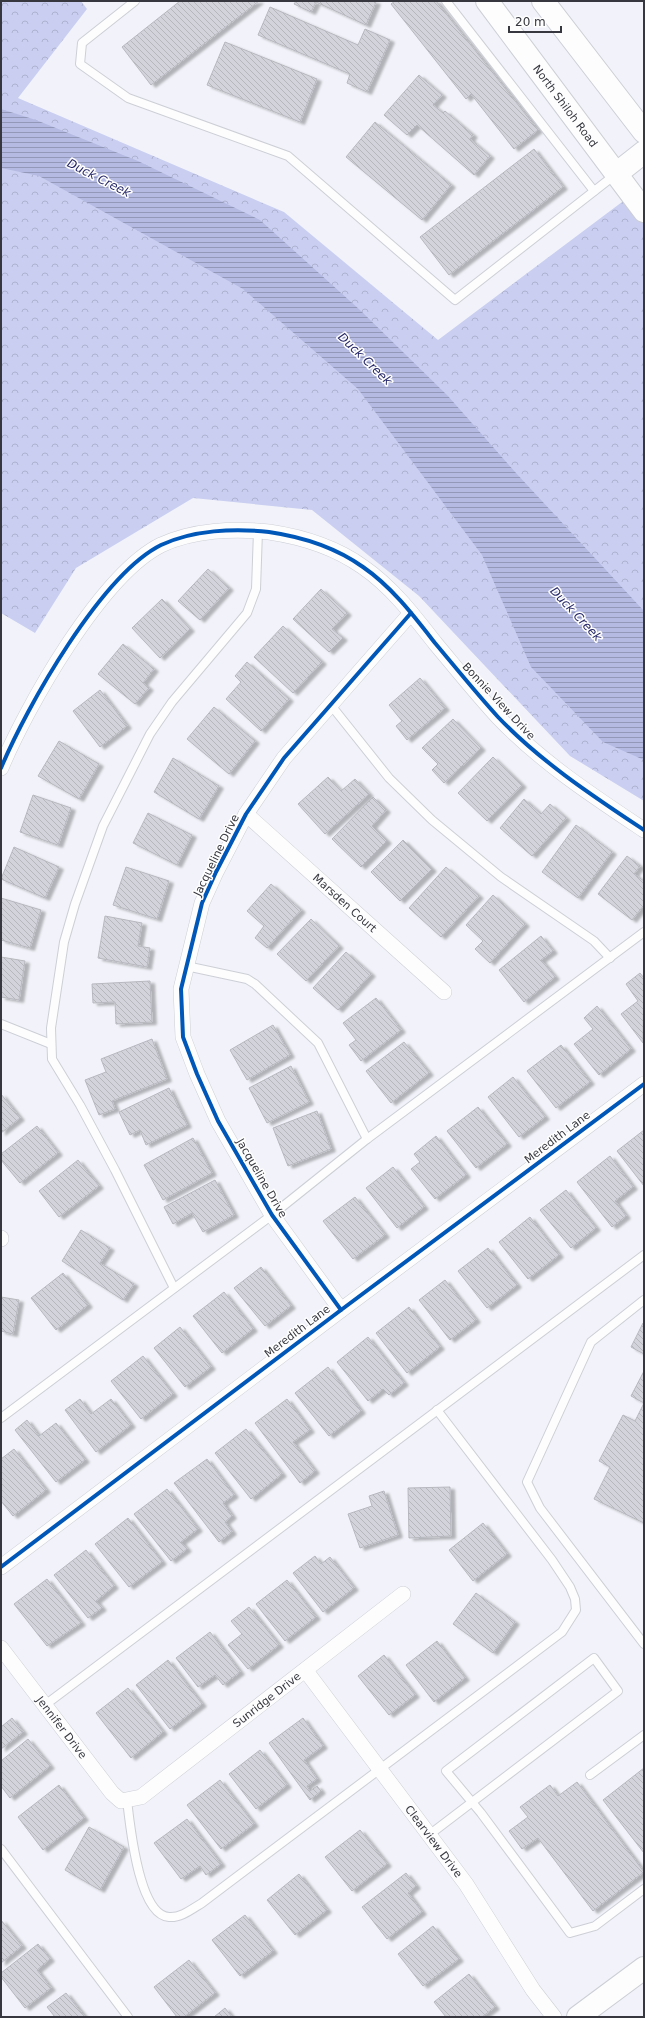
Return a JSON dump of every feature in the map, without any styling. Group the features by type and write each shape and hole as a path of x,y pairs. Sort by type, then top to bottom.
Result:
{"main road":[{"name":"North Shiloh Road","path":"487,1 644,211"},
{"path":"543,1 644,132"},
{"path":"616,174 644,152"},
{"path":"578,2017 644,1968"}],"street":[{"name":"Bonnie View Drive","path":"1,768 5,746 73,638 109,589 125,572 158,546 174,540 209,533 258,531 289,535 312,541 339,553 362,566 384,584 411,613 464,678 528,746 590,794 644,830"},
{"name":"Jacqueline Drive","path":"341,1310 272,1215 218,1121 196,1074 184,1037 181,989 202,903 246,814 284,758 411,613"},
{"name":"Marsden Court","path":"246,814 444,992"},
{"name":"Meredith Lane","path":"1,1567 341,1310 644,1084"},
{"name":"Sunridge Drive","path":"127,1800 141,1797 306,1671 403,1594"},
{"name":"Jennifer Drive","path":"1,1648 112,1793 121,1801 127,1800"},
{"name":"Clearview Drive","path":"306,1671 466,1884 534,1990 554,2017"}],"lane":[{"path":"135,1 82,43 80,64 128,98 288,156 455,300 616,174"},
{"path":"446,1 594,191"},
{"path":"174,1288 115,1170 80,1105 52,1059 51,1028 64,942 103,826 150,734 172,702 247,613 256,589 258,531"},
{"path":"330,704 389,778 432,820 500,877 594,941 610,958"},
{"path":"1,1418 272,1215 367,1139 644,932"},
{"path":"186,966 247,979 255,984 313,1038 318,1043 367,1139"},
{"path":"1,1024 51,1044"},
{"path":"45,1705 644,1255"},
{"path":"644,1300 592,1342 527,1482 540,1508 644,1644"},
{"path":"127,1800 134,1856 149,1900 158,1912 168,1917 182,1916 202,1903 380,1770 562,1632 576,1610 575,1599 570,1587 552,1560 437,1410"},
{"path":"429,1835 472,1802 618,1691 594,1658 446,1771 472,1802 570,1933 595,1926 644,1889"},
{"path":"590,1775 644,1734"},
{"path":"1,1849 128,2017"}],"green space":[{"path":"1,1 81,1 87,9 18,98 284,212 438,340 626,199 644,224 644,801 570,756 419,596 312,510 193,498 76,568 35,633 1,613"}],"water":[{"name":"Duck Creek","path":"1,109 36,120 138,161 260,220 360,310 448,396 516,473 644,611 644,760 603,742 531,667 482,555 358,389 243,289 39,176 1,168"}],"building":[{"path":"180,1 259,1 151,85 122,47"},
{"path":"296,1 376,2 366,25 316,2 311,12 294,4"},
{"path":"395,1 436,1 538,130 514,149 471,94 466,99 391,4"},
{"path":"270,7 358,45 365,29 390,40 367,92 347,83 350,74 258,35"},
{"path":"225,42 317,79 300,122 207,85"},
{"path":"419,75 442,95 433,105 443,113 445,111 473,135 470,139 490,156 474,175 417,125 407,135 384,115"},
{"path":"375,122 451,185 422,220 346,157"},
{"path":"534,149 563,187 449,275 420,237"},
{"path":"208,569 229,588 200,620 178,601"},
{"path":"321,589 347,613 332,629 343,638 329,652 293,619"},
{"path":"162,599 190,629 160,658 132,628"},
{"path":"283,626 322,662 293,693 254,657"},
{"path":"123,644 154,669 143,683 149,688 135,704 98,674"},
{"path":"247,662 289,699 261,731 226,699 241,682 235,676"},
{"path":"420,678 445,708 407,740 396,726 402,721 389,705"},
{"path":"100,690 127,726 100,747 73,711"},
{"path":"214,707 255,741 229,774 187,739"},
{"path":"453,719 481,748 444,783 432,770 438,764 422,748"},
{"path":"59,741 99,764 79,799 38,776"},
{"path":"493,757 522,785 487,821 458,793"},
{"path":"173,758 219,786 199,819 154,792"},
{"path":"328,777 341,791 355,779 369,794 325,834 298,804"},
{"path":"33,795 71,808 58,845 20,832"},
{"path":"373,797 386,810 372,826 387,841 361,867 332,839"},
{"path":"524,799 541,814 550,804 566,818 532,856 500,828"},
{"path":"148,813 192,835 177,865 133,843"},
{"path":"576,825 612,852 578,898 542,872"},
{"path":"403,840 432,869 400,901 371,872"},
{"path":"14,847 59,867 45,898 1,879"},
{"path":"627,856 640,866 634,874 644,881 644,905 632,920 598,894"},
{"path":"126,867 169,881 157,919 113,905"},
{"path":"446,867 479,896 441,937 409,908"},
{"path":"271,884 301,910 267,948 255,938 264,926 247,911"},
{"path":"493,895 525,924 490,963 475,949 483,941 466,925"},
{"path":"1,898 41,910 30,948 1,940"},
{"path":"105,916 142,923 138,946 150,948 147,967 98,958"},
{"path":"311,919 339,946 306,981 277,954"},
{"path":"541,936 553,951 541,960 555,977 524,1002 499,970"},
{"path":"346,952 371,974 338,1010 313,988"},
{"path":"1,957 25,961 19,1000 1,997"},
{"path":"640,973 644,978 643,1043 621,1014 638,1001 626,984"},
{"path":"150,981 152,1022 116,1024 115,1002 93,1003 92,984"},
{"path":"376,998 401,1030 361,1061 349,1045 356,1040 343,1023"},
{"path":"597,1006 631,1049 599,1075 574,1044 593,1029 584,1018"},
{"path":"273,1025 290,1055 247,1080 230,1050"},
{"path":"152,1039 167,1079 112,1101 115,1109 99,1115 85,1080 106,1072 101,1059"},
{"path":"404,1042 429,1073 391,1103 366,1071"},
{"path":"561,1045 590,1082 556,1108 527,1071"},
{"path":"291,1066 309,1102 267,1123 249,1088"},
{"path":"513,1077 545,1117 519,1137 488,1097"},
{"path":"169,1088 187,1125 146,1145 140,1130 130,1135 119,1112"},
{"path":"1,1094 20,1118 1,1133"},
{"path":"478,1107 507,1144 476,1168 447,1131"},
{"path":"317,1111 331,1149 288,1166 273,1128"},
{"path":"37,1126 58,1153 20,1183 1,1160 1,1154"},
{"path":"644,1130 644,1186 617,1151"},
{"path":"436,1136 466,1175 435,1199 411,1169 420,1162 414,1154"},
{"path":"193,1138 212,1173 163,1200 144,1165"},
{"path":"610,1156 633,1187 615,1201 626,1216 612,1227 577,1182"},
{"path":"78,1160 99,1186 59,1217 39,1191"},
{"path":"393,1167 424,1207 397,1228 366,1188"},
{"path":"215,1180 234,1215 203,1232 192,1213 173,1224 164,1207"},
{"path":"566,1190 596,1228 571,1248 540,1210"},
{"path":"355,1197 385,1235 353,1259 323,1221"},
{"path":"530,1217 559,1255 528,1279 499,1242"},
{"path":"81,1230 110,1248 100,1263 134,1284 123,1300 62,1261"},
{"path":"488,1248 517,1285 487,1308 458,1271"},
{"path":"261,1267 291,1306 265,1326 234,1288"},
{"path":"63,1273 88,1305 56,1330 31,1298"},
{"path":"445,1280 476,1320 450,1340 419,1300"},
{"path":"224,1292 253,1329 222,1353 193,1316"},
{"path":"1,1297 19,1300 13,1334 1,1331"},
{"path":"409,1307 440,1347 407,1373 376,1333"},
{"path":"643,1323 644,1324 644,1354 631,1347"},
{"path":"180,1327 211,1367 185,1387 154,1348"},
{"path":"368,1337 404,1383 389,1395 383,1389 368,1401 337,1362"},
{"path":"143,1356 173,1394 141,1419 111,1381"},
{"path":"328,1367 361,1411 329,1436 295,1393"},
{"path":"644,1371 644,1403 631,1396"},
{"path":"80,1399 91,1414 111,1399 131,1425 96,1452 65,1410"},
{"path":"287,1399 310,1430 293,1442 315,1471 300,1483 255,1423"},
{"path":"644,1403 644,1523 594,1499 610,1467 599,1461 623,1415 635,1421"},
{"path":"27,1420 39,1436 56,1423 85,1460 56,1482 15,1430"},
{"path":"246,1429 282,1474 251,1499 215,1453"},
{"path":"14,1449 46,1490 13,1516 1,1501 1,1459"},
{"path":"207,1459 234,1495 223,1503 232,1516 225,1522 232,1532 219,1542 174,1483"},
{"path":"450,1487 451,1536 409,1538 408,1488"},
{"path":"167,1489 198,1529 181,1542 187,1549 171,1561 134,1514"},
{"path":"384,1491 398,1535 360,1548 348,1514 372,1506 369,1496"},
{"path":"128,1518 162,1562 129,1587 95,1544"},
{"path":"483,1523 507,1554 473,1581 449,1550"},
{"path":"86,1550 114,1586 96,1601 102,1608 88,1618 54,1575"},
{"path":"315,1556 321,1564 330,1557 354,1588 323,1612 293,1573"},
{"path":"47,1579 81,1623 47,1646 14,1604"},
{"path":"287,1580 316,1617 285,1641 256,1604"},
{"path":"476,1593 515,1622 493,1653 453,1624"},
{"path":"249,1607 279,1645 248,1669 228,1645 242,1634 231,1621"},
{"path":"210,1632 240,1672 223,1685 215,1675 198,1687 176,1658"},
{"path":"437,1641 465,1678 434,1702 406,1665"},
{"path":"384,1655 415,1695 389,1715 358,1676"},
{"path":"168,1660 202,1704 170,1729 136,1685"},
{"path":"128,1688 163,1732 131,1758 96,1713"},
{"path":"12,1718 23,1732 1,1749 1,1727"},
{"path":"303,1718 323,1746 304,1760 317,1779 307,1786 310,1791 317,1786 321,1791 310,1800 269,1743"},
{"path":"28,1739 50,1766 10,1798 1,1786 1,1761"},
{"path":"260,1750 287,1785 256,1809 229,1774"},
{"path":"644,1768 644,1853 603,1800"},
{"path":"220,1780 254,1824 221,1849 187,1805"},
{"path":"577,1782 644,1872 593,1911 538,1838 522,1849 509,1831 528,1817 520,1807 550,1785 558,1796"},
{"path":"59,1785 84,1818 43,1850 18,1817"},
{"path":"187,1819 221,1864 206,1875 200,1866 181,1879 154,1843"},
{"path":"89,1827 124,1847 100,1890 65,1870"},
{"path":"360,1830 387,1864 352,1891 325,1857"},
{"path":"406,1873 416,1886 408,1893 422,1912 387,1939 362,1907"},
{"path":"299,1874 327,1910 295,1935 267,1900"},
{"path":"245,1915 273,1951 240,1976 212,1940"},
{"path":"1,1920 22,1946 1,1963"},
{"path":"433,1926 459,1959 423,1986 398,1954"},
{"path":"38,1944 50,1959 37,1970 51,1988 25,2008 1,1977 1,1973"},
{"path":"189,1960 215,1993 184,2017 177,2017 154,1987"},
{"path":"469,1974 495,2007 482,2017 446,2017 434,2002"},
{"path":"66,1993 85,2017 55,2017 47,2007"},
{"path":"225,2008 232,2017 214,2017"}],"cycle path":[{"path":"1,768 29,711 68,644 91,612 114,584 138,561 161,545 186,536 228,530 269,532 306,540 330,548 352,560 374,575 402,602 498,717 532,749 568,778 644,830"},
{"path":"341,1310 272,1215 218,1121 197,1074 183,1037 181,989 202,903 246,814 284,758 411,613"},
{"path":"1,1567 341,1310 644,1084"}]}
